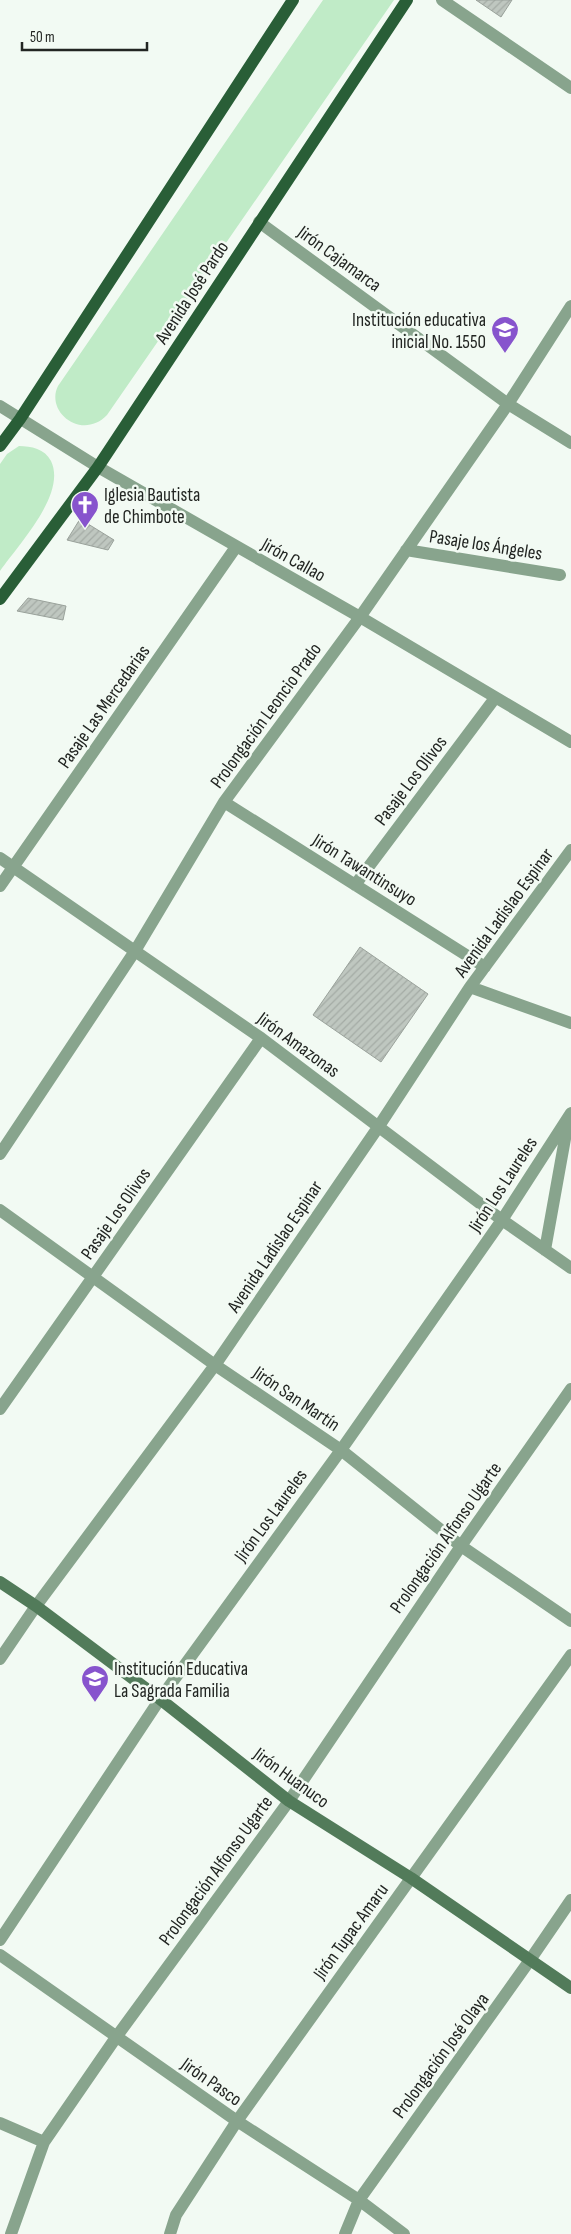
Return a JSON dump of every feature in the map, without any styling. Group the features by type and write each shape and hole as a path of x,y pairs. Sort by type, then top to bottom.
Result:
{"main road":[{"path":"0,446 20,419 293,0"},
{"name":"Avenida José Pardo","path":"0,599 98,467 407,0"},
{"name":"Jirón Huanuco","path":"0,1582 36,1606 160,1699 289,1801 411,1878 571,1988"}],"street":[{"path":"442,0 571,88"},
{"name":"Jirón Cajamarca","path":"259,222 508,404 571,443"},
{"name":"Prolongación Leoncio Prado","path":"0,1154 135,951 224,802 360,617 508,404 571,306"},
{"name":"Jirón Callao","path":"0,406 98,467 360,617 571,742"},
{"name":"Pasaje Las Mercedarias","path":"0,886 236,547"},
{"name":"Pasaje los Ángeles","path":"406,550 560,575"},
{"name":"Pasaje Los Olivos","path":"355,885 496,698"},
{"name":"Jirón Tawantinsuyo","path":"224,802 486,967"},
{"name":"Avenida Ladislao Espinar","path":"0,1659 36,1606 215,1365 379,1126 470,987 571,850"},
{"name":"Jirón Amazonas","path":"0,858 261,1038 502,1220 571,1268"},
{"path":"470,987 571,1023"},
{"name":"Pasaje Los Olivos","path":"0,1409 261,1038"},
{"path":"545,1250 570,1115"},
{"name":"Jirón Los Laureles","path":"0,1940 160,1699 341,1450 502,1220 570,1115"},
{"name":"Jirón San Martín","path":"0,1210 215,1365 341,1450 461,1546 571,1621"},
{"name":"Prolongación Alfonso Ugarte","path":"11,2234 44,2142 117,2036 289,1801 461,1546 571,1389"},
{"name":"Jirón Tupac Amaru","path":"170,2234 176,2215 237,2121 571,1655"},
{"name":"Prolongación José Olaya","path":"345,2234 359,2200 571,1900"},
{"name":"Jirón Pasco","path":"0,1955 237,2121 359,2200 404,2234"},
{"path":"0,2123 44,2142"}],"green space":[{"path":"323,0 394,0 107,415 97,422 87,425 77,424 68,420 61,413 57,405 55,396 58,386"},
{"path":"19,446 37,449 48,457 54,474 52,488 47,503 38,519 0,571 0,464 7,454"}],"building":[{"path":"476,0 512,0 501,17"},
{"name":"Iglesia Bautista de Chimbote","path":"80,519 114,540 108,550 67,540"},
{"path":"28,598 66,606 63,620 17,611"},
{"path":"360,947 428,994 381,1062 313,1015"}],"place":[{"name":"Institución educativa inicial No. 1550","path":"505,354"},
{"name":"Iglesia Bautista de Chimbote","path":"85,529"},
{"name":"Institución Educativa La Sagrada Familia","path":"95,1703"}]}
